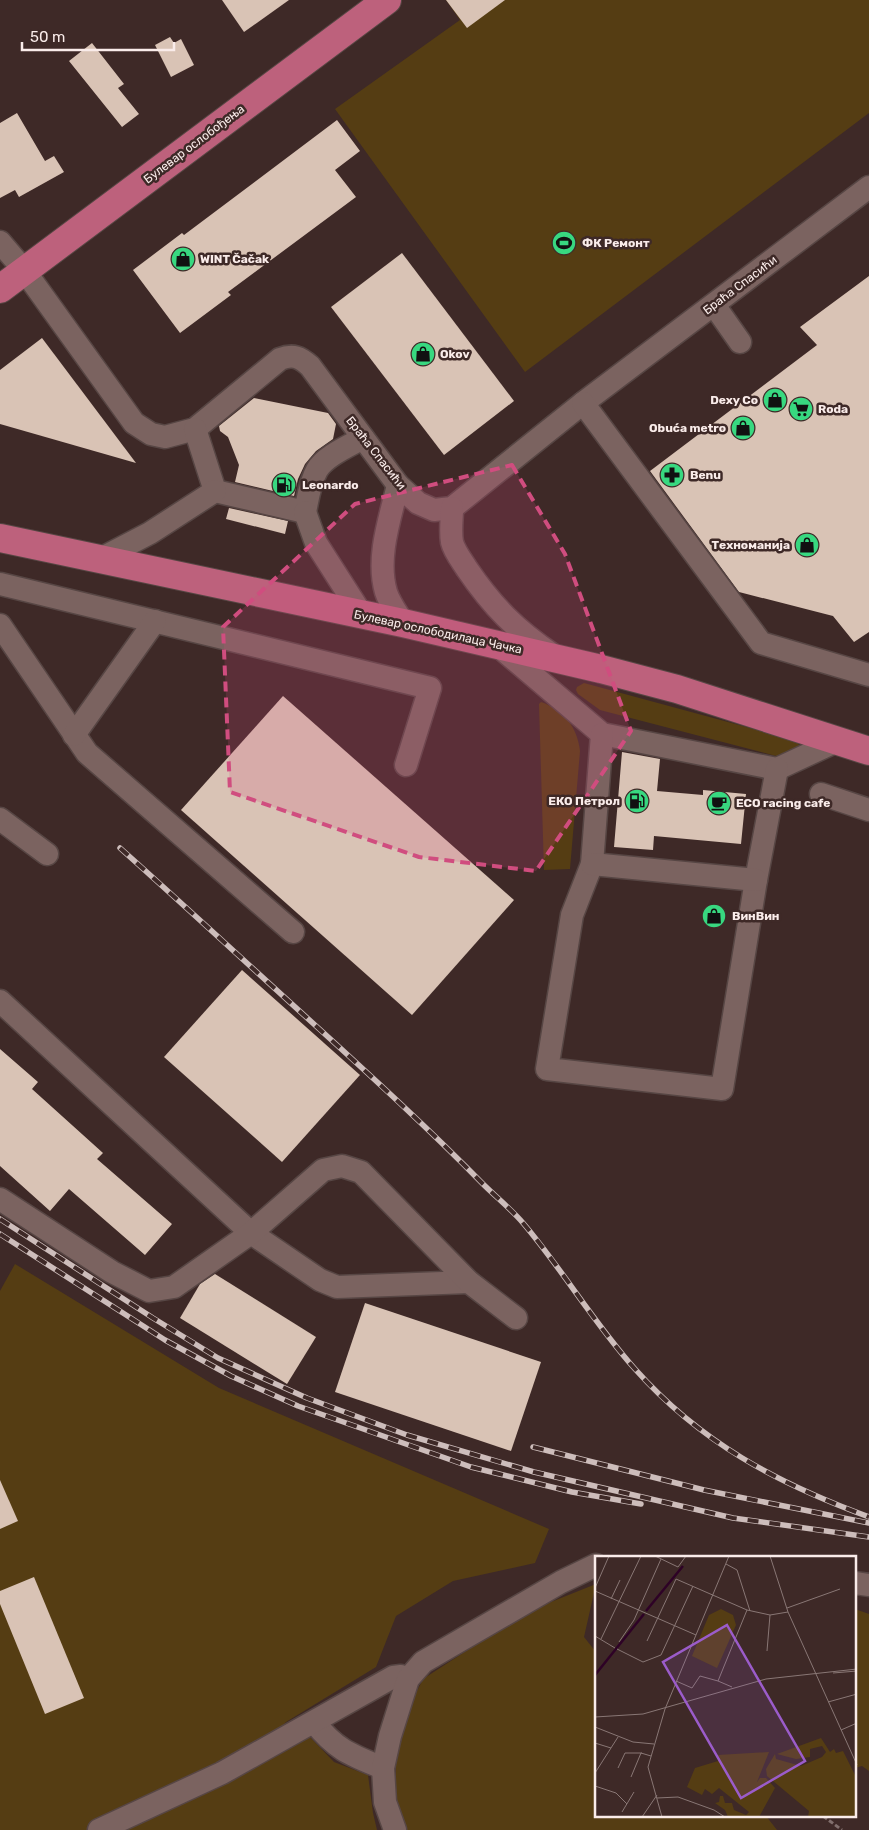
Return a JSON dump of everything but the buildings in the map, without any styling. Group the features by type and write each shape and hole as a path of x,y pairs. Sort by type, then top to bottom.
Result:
{"main road":[{"name":"Булевар ослобођења","path":"0,289 387,0"},
{"name":"Булевар ослободилаца Чачка","path":"0,538 403,623 634,677 869,751"}],"street":[{"name":"Браћа Спасићи","path":"0,242 24,270 134,423 151,434 165,437 194,429 280,359 290,356 301,358 310,366 398,484 418,503 434,510 452,508 583,403 869,187"},
{"path":"714,305 740,342"},
{"path":"583,403 761,643 869,675"},
{"path":"194,429 216,491"},
{"path":"362,615 316,543 306,512 310,491 318,468 334,454 363,438"},
{"path":"398,484 389,523 383,563 386,592 403,623"},
{"path":"100,558 150,534 216,491 306,512"},
{"path":"452,508 452,543 480,587 494,606 530,640 560,660"},
{"path":"0,584 430,688 406,765"},
{"path":"74,735 155,621"},
{"path":"0,625 87,753 293,932"},
{"path":"496,644 602,734 777,769 837,741"},
{"path":"602,734 592,864 572,915 546,1069 722,1088 756,880 777,769"},
{"path":"821,794 869,810"},
{"path":"0,819 46,854"},
{"path":"592,864 756,880"},
{"path":"0,1001 250,1233 320,1280 337,1287 469,1282"},
{"path":"0,1199 112,1272 149,1291 174,1287 250,1233 323,1170 342,1166 361,1172 469,1282 516,1318"},
{"path":"395,1830 385,1802 383,1768 390,1736 408,1679 423,1662 561,1582 595,1565"},
{"path":"856,1583 869,1585"},
{"path":"99,1830 222,1773 393,1677 401,1676 408,1679"},
{"path":"314,1722 335,1746 349,1755 383,1768"}],"path":[{"path":"827,1818 842,1830"}],"highlighted area":[{"path":"512,465 565,554 631,731 536,871 419,857 230,792 223,627 355,504"}],"shaded area":[{"name":"ФК Ремонт","path":"446,0 869,0 869,113 525,372 335,109 460,20"},
{"path":"584,683 795,740 801,747 776,756 600,710 578,694 577,687"},
{"path":"541,702 549,705 568,720 576,734 580,751 570,869 544,870 539,704"},
{"path":"15,1264 219,1388 549,1529 535,1563 453,1581 396,1616 376,1667 286,1722 234,1778 308,1735 334,1762 368,1775 377,1830 0,1830 0,1291"},
{"path":"595,1584 584,1637 595,1651 595,1818 768,1818 777,1830 405,1830 395,1809 396,1765 407,1711 423,1679 500,1629 551,1602"},
{"path":"856,1609 869,1614 869,1771 862,1766 856,1768"}],"railway":[{"path":"120,848 380,1084 514,1213 635,1369 686,1419 742,1458 772,1475 835,1504 869,1517"},
{"path":"0,1219 218,1358 307,1398 407,1435 534,1472 733,1518 869,1537"},
{"path":"0,1234 165,1340 231,1376 298,1406 471,1467 572,1492 641,1504"},
{"path":"533,1447 704,1490 869,1523"}],"place":[{"name":"ФК Ремонт","path":"564,243"},
{"name":"WINT Čačak","path":"183,259"},
{"name":"Okov","path":"423,354"},
{"name":"Dexy Co","path":"775,400"},
{"name":"Roda","path":"801,409"},
{"name":"Obuća metro","path":"743,428"},
{"name":"Benu","path":"672,475"},
{"name":"Leonardo","path":"284,485"},
{"name":"Техноманија","path":"807,545"},
{"name":"ЕКО Петрол","path":"637,801"},
{"name":"ECO racing cafe","path":"719,803"},
{"name":"ВинВин","path":"714,916"}]}
